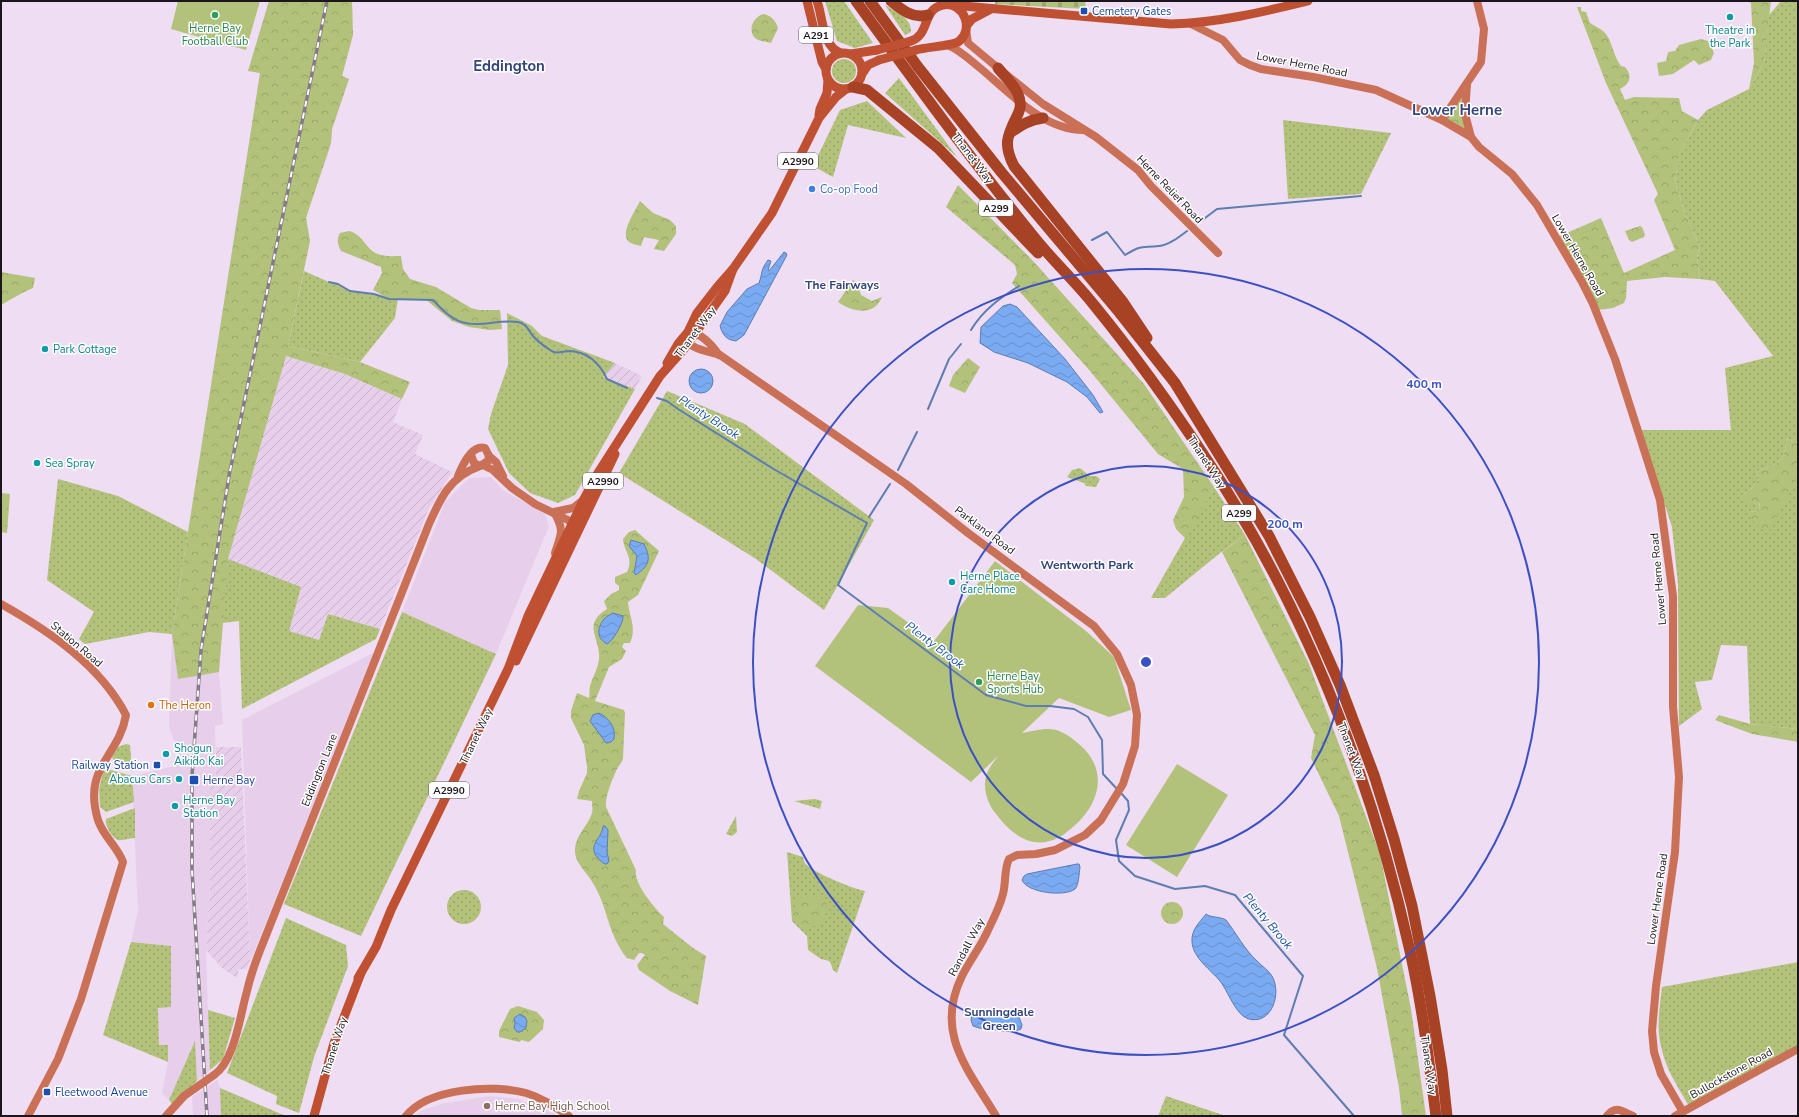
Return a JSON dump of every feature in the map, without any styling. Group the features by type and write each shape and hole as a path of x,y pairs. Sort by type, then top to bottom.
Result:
{"highway":[{"name":"Thanet Way","path":"856,1 991,183 1037,241 1092,303 1126,347 1208,462 1253,536 1283,591 1334,703 1363,780 1400,910 1419,999 1436,1116"},
{"name":"Thanet Way","path":"870,1 918,67 998,168 1119,312 1175,383 1269,536 1326,653 1374,775 1394,839 1422,951 1442,1070 1447,1116"},
{"path":"890,1 909,14 919,16 927,20"},
{"path":"998,68 1016,90 1021,102 1019,112 1008,135"},
{"name":"A299","path":"849,88 867,90 938,148 1126,347"},
{"path":"1008,135 1022,124 1043,118"},
{"name":"A299","path":"1008,135 1008,149 1014,166 1123,302 1175,383"}],"main road":[{"name":"A291","path":"807,1 822,62 826,70"},
{"name":"A291","path":"817,1 829,44 835,51 840,53"},
{"path":"991,9 972,19 966,26 963,37 958,42 916,50 879,60 868,65 860,79 849,88 836,87 828,80 826,70 830,58 840,53 851,54 877,50 911,41 920,35 935,7 940,6 952,5 1147,23 1189,23 1264,12 1308,1"},
{"path":"952,5 962,12 966,26"},
{"path":"851,54 861,64 862,74"},
{"name":"Thanet Way","path":"819,118 820,109 827,94 828,80"},
{"name":"Thanet Way","path":"314,1116 334,1043 371,944 390,910 508,669 514,660 577,524 584,499 598,473 663,372 678,344 689,336 725,291 733,269 775,208 819,118 836,97 849,88"},
{"name":"Thanet Way","path":"514,660 528,616 549,571 610,468 623,435"}],"street":[{"name":"Lower Herne Road","path":"1442,120 1481,62 1484,29 1477,1"},
{"name":"Lower Herne Road","path":"1189,23 1223,40 1240,60 1250,65 1261,69 1313,77 1376,90 1442,120 1471,137 1479,147 1512,174 1537,205 1582,282 1593,304 1615,359 1660,500 1672,596 1673,707 1679,777 1675,852 1656,986 1652,1031 1654,1052 1661,1074 1679,1114"},
{"name":"Herne Relief Road","path":"966,26 968,42 1043,104 1121,155 1138,170 1151,186 1218,253"},
{"name":"Herne Relief Road","path":"944,45 970,60 1043,118 1071,130 1084,130"},
{"name":"Lower Herne Road","path":"1467,84 1465,114 1471,137"},
{"name":"Parkland Road","path":"689,336 706,340 720,355"},
{"name":"Parkland Road","path":"689,336 720,355 906,484 968,533 1094,626 1117,654 1131,686 1137,715 1135,746 1124,784 1101,820 1080,838 1046,852 1017,855"},
{"path":"481,465 488,462 489,456 487,450 482,447 474,449 471,455 474,463 492,470 536,504 577,524"},
{"name":"Eddington Lane","path":"166,1116 184,1096 224,1066 231,1049 249,982 259,953 429,524 443,494 457,478 471,455"},
{"path":"489,456 496,462 506,482"},
{"name":"Eddington Lane","path":"457,478 468,470 481,465"},
{"path":"554,512 572,508 584,499"},
{"path":"549,571 561,534 561,525 554,512"},
{"name":"Station Road","path":"1,604 59,640 106,685 120,703 126,715 121,735 103,762 96,776 94,789 94,802 101,827 120,853 123,862 81,999 58,1059 28,1116"},
{"name":"Randall Way","path":"996,1116 962,1061 953,1034 952,1014 961,978 989,930 1003,895 1008,861 1017,855"},
{"name":"Bullockstone Road","path":"1679,1114 1798,1049"},
{"path":"406,1116 419,1104 436,1097 466,1091 496,1089 517,1091 537,1097 569,1116"},
{"path":"1607,1116 1610,1112 1618,1109 1631,1115"}],"shaded area":[{"path":"269,1 352,1 353,35 342,76 349,79 332,129 331,143 327,158 319,177 306,218 310,241 286,356 228,559 219,672 223,724 215,726 216,786 210,785 210,889 206,950 210,1070 197,1081 194,1043 169,1100 162,1093 168,1062 168,1046 159,1045 158,1007 170,1007 171,946 131,942 138,911 132,776 183,764 169,727 172,634 260,73 248,71"},
{"path":"286,356 345,374 402,399 393,422 423,435 415,454 452,472 428,511 380,629 328,614 319,640 288,631 228,559"},
{"path":"615,363 642,376 635,389 603,377"},
{"path":"491,477 503,490 545,514 549,526 496,654 402,612 445,502 469,478"},
{"path":"375,652 250,962 242,720"},
{"path":"216,747 241,747 250,962 246,969 239,969 237,978 222,968 206,950 210,889 210,786 216,785"},
{"path":"217,1080 220,1088 222,1116 193,1116 192,1097"},
{"name":"Herne Bay High School","path":"488,1096 518,1099 557,1116 415,1116 421,1111 441,1104"}],"green space":[{"name":"Herne Bay Football Club","path":"178,1 260,1 246,50 171,29"},
{"path":"269,1 352,1 353,35 342,76 349,79 332,129 331,143 306,218 310,241 288,346 360,362 410,382 402,399 345,374 286,356 228,559 219,672 178,679 172,634 260,73 248,71"},
{"path":"825,1 844,1 873,43 855,48 837,41"},
{"path":"995,1 1085,1 1086,9 995,4"},
{"path":"1747,1 1771,1 1764,63 1749,89 1754,63 1751,3"},
{"path":"1781,1 1798,1 1798,443 1787,439 1784,454 1779,462 1756,472 1759,478 1756,483 1742,495 1753,504 1758,502 1760,507 1758,511 1749,512 1756,524 1798,463 1798,729 1750,724 1747,646 1721,645 1712,680 1695,682 1702,709 1679,726 1678,584 1672,527 1641,430 1731,430 1725,368 1773,356 1715,281 1700,279 1697,257 1700,247 1685,213 1675,182 1680,148 1681,151 1698,120 1707,110 1749,89 1764,63 1769,15"},
{"path":"885,5 906,19 911,27 911,32 905,35"},
{"path":"1577,7 1581,7 1581,11 1586,12 1590,23 1601,29 1607,35 1618,62 1627,70 1630,77 1629,80 1626,85 1620,89 1625,100 1634,97 1679,98 1682,111 1698,120 1681,151 1680,150 1675,182 1685,213 1700,247 1697,257 1700,279 1665,277 1627,281 1626,298 1624,303 1613,308 1597,310 1553,239 1601,218 1624,273 1675,250 1654,200 1658,194 1606,83"},
{"path":"763,14 773,19 778,28 771,43 757,39 753,35 752,27 754,21"},
{"path":"1701,39 1708,41 1714,53 1711,60 1699,65 1694,60 1673,74 1659,76 1657,63 1666,61 1668,52 1675,51 1679,45"},
{"path":"844,59 849,60 855,66 855,76 849,82 844,83 839,82 833,76 832,71 833,66 839,60"},
{"path":"899,78 957,157 885,93"},
{"path":"1467,84 1471,137 1442,120"},
{"path":"867,101 906,138 848,125 833,177 813,166 840,110"},
{"path":"1283,120 1391,133 1361,194 1288,199"},
{"path":"958,185 1034,262 1144,384 1214,487 1186,539 1176,529 1173,520 1184,497 1183,469 1158,454 1090,371 1012,283 1017,274 1015,265 946,207"},
{"path":"640,201 653,213 670,220 676,226 676,234 664,251 654,249 659,240 644,237 641,246 630,243 626,238 627,227"},
{"path":"1640,226 1642,227 1645,235 1644,237 1632,242 1629,240 1625,231"},
{"path":"349,231 358,235 370,249 378,254 387,256 401,256 403,269 410,279 436,287 471,308 479,310 500,310 502,329 490,330 469,327 452,321 425,299 389,299 373,290 382,273 381,267 341,251 338,242 340,233"},
{"path":"304,271 329,282 338,284 350,291 374,294 389,299 398,298 395,318 360,362 288,346"},
{"path":"1,272 35,278 33,288 1,305"},
{"path":"853,280 861,285 859,289 861,295 872,301 882,297 874,308 862,311 856,310 838,302"},
{"path":"507,313 532,326 542,336 615,363 603,377 635,389 575,495 558,503 530,493 509,473 488,429 491,414 508,365"},
{"path":"968,358 980,367 965,393 949,386 953,375"},
{"path":"667,391 745,424 874,520 824,610 756,559 619,473"},
{"path":"1787,439 1798,443 1796,480 1769,532 1761,529 1748,515 1749,512 1758,511 1760,507 1759,503 1746,505 1741,500 1742,495 1752,488 1759,478 1756,472 1779,462 1784,454"},
{"path":"1080,468 1090,476 1096,476 1100,479 1096,487 1086,486 1084,483 1067,477 1072,470"},
{"path":"58,479 118,496 188,532 172,634 149,632 85,644 79,639 94,612 47,580"},
{"path":"1214,487 1245,535 1220,553 1165,598 1151,598"},
{"path":"1,493 10,494 7,533 1,532"},
{"path":"1,495 8,496 5,528 1,528"},
{"path":"635,530 659,551 638,595 628,602 633,627 630,643 624,643 622,647 626,651 622,659 609,667 595,701 624,710 625,713 623,758 609,788 606,807 636,870 638,882 650,902 664,917 663,924 693,948 706,956 698,1005 670,991 639,970 637,965 645,955 642,953 639,953 634,960 627,958 615,939 597,890 589,876 580,866 575,854 576,844 580,834 592,813 592,801 577,799 587,773 587,767 584,745 571,718 571,711 577,693 589,698 590,686 598,666 599,659 599,651 594,632 595,621 599,615 607,609 604,601 611,594 619,590 619,586 615,583 615,577 627,572 629,567 629,558 623,539 629,532"},
{"path":"1245,535 1309,664 1380,854 1411,1009 1426,1116 1402,1116 1399,1088 1377,968 1339,816 1311,758 1315,735 1222,552"},
{"path":"228,559 301,587 289,631 319,640 328,614 380,629 376,639 242,709 239,621 222,623"},
{"name":"Herne Bay Sports Hub","path":"995,561 1086,631 1114,657 1131,710 1109,717 1059,698 1022,733 1052,729 1072,738 1090,756 1098,778 1097,790 1087,812 1064,834 1057,839 1048,842 1028,841 1013,832 992,809 987,798 985,780 989,769 998,756 971,782 815,666 858,605 888,608 934,641"},
{"path":"402,612 496,654 361,936 284,904"},
{"path":"1719,715 1750,724 1798,729 1798,742 1752,734 1715,720"},
{"path":"126,744 130,745 132,771 114,761 112,757 118,747"},
{"path":"1177,764 1228,795 1177,877 1126,845"},
{"path":"107,769 132,776 134,802 106,812 100,807 99,790 103,772"},
{"path":"815,799 822,801 820,809 794,801"},
{"path":"135,808 135,838 120,840 116,839 107,827 106,819"},
{"path":"736,816 737,832 732,836 726,834"},
{"path":"787,852 803,857 806,864 812,869 826,876 843,884 865,891 837,973 833,970 829,961 821,959 808,950 807,936 792,921"},
{"path":"467,890 474,892 479,897 481,907 479,917 474,922 461,924 454,922 449,917 447,904 449,897 454,892"},
{"path":"807,896 819,897 826,901 826,912 825,917 819,924 804,927 795,917 797,902 801,898"},
{"path":"1172,902 1180,905 1183,913 1180,921 1172,924 1164,921 1161,913 1164,905"},
{"path":"286,918 346,945 348,966 314,1057 299,1113 276,1104 277,1096 227,1073"},
{"path":"131,942 171,946 171,1007 158,1008 159,1045 168,1045 168,1062 103,1035"},
{"path":"1798,962 1798,1048 1689,1106 1669,1070 1661,1046 1659,1009 1662,987"},
{"path":"518,1006 537,1012 544,1020 543,1029 529,1042 521,1040 520,1042 499,1037 499,1031 510,1009"},
{"path":"208,1010 235,1018 223,1059 210,1070"},
{"path":"195,1041 197,1081 172,1104 169,1100"},
{"path":"220,1088 286,1116 221,1116"},
{"path":"1166,1096 1226,1116 1158,1116"}],"water":[{"path":"784,252 787,255 744,335 736,341 730,340 724,335 720,326 727,312 747,289 759,283 763,269 768,260 771,261 769,271"},
{"path":"1010,304 1017,307 1065,359 1093,395 1103,412 1100,413 1087,397 1067,382 1028,363 994,352 980,343 981,327 1003,306"},
{"path":"701,369 709,373 713,381 709,389 701,393 693,389 689,381 693,373"},
{"path":"631,540 644,544 648,553 647,564 636,575 634,573 637,556 629,546"},
{"path":"613,613 623,616 623,619 615,635 607,644 603,642 599,636 599,629 605,618"},
{"path":"599,713 609,720 613,727 614,739 611,742 606,743 590,721 593,715"},
{"path":"603,826 605,826 608,830 607,852 609,861 607,864 603,863 594,853 595,845"},
{"path":"1079,864 1080,867 1078,882 1075,889 1070,891 1055,893 1038,891 1025,884 1022,880 1027,874"},
{"path":"1206,914 1226,920 1248,952 1272,976 1275,983 1275,999 1269,1013 1264,1017 1257,1020 1244,1017 1236,1008 1223,985 1203,963 1193,948 1193,934 1196,927"},
{"path":"976,1013 1019,1017 1022,1025 1021,1029 1013,1032 973,1026 971,1020 972,1015"},
{"path":"520,1014 525,1017 527,1021 526,1028 520,1032 517,1032 514,1028 514,1018"}],"waterway":[{"path":"1197,224 1217,209 1361,196"},
{"path":"1092,240 1107,232 1125,255 1139,248 1166,244 1187,231"},
{"name":"Plenty Brook","path":"329,282 338,284 350,291 374,294 389,299 433,300 452,318 465,323 521,323 536,340 550,350 555,352 570,351 588,356 601,368 607,379 627,388"},
{"path":"971,330 981,316 992,305 1019,286"},
{"path":"928,409 949,359 961,344"},
{"name":"Plenty Brook","path":"657,398 667,401 772,468 867,523 838,585 986,695 1026,706 1050,706 1074,709 1088,717 1102,740 1103,774 1117,789"},
{"path":"898,470 917,432"},
{"path":"869,517 890,484"},
{"name":"Plenty Brook","path":"1121,793 1128,801 1129,810 1116,840 1119,861 1135,876 1175,889 1205,886 1235,895 1303,976 1284,1035 1354,1116"}],"railway":[{"path":"207,1116 192,870 192,776 201,650 229,476 327,1"}],"place":[{"name":"Cemetery Gates","path":"1084,11"},
{"name":"Herne Bay Football Club","path":"215,15"},
{"name":"Theatre in the Park","path":"1730,17"},
{"name":"Co-op Food","path":"812,189"},
{"name":"Park Cottage","path":"45,349"},
{"name":"Sea Spray","path":"37,463"},
{"name":"Herne Place Care Home","path":"952,582"},
{"name":"Herne Bay Sports Hub","path":"979,682"},
{"name":"The Heron","path":"151,705"},
{"name":"Shogun Aikido Kai","path":"166,754"},
{"name":"Railway Station","path":"157,765"},
{"name":"Abacus Cars","path":"179,779"},
{"name":"Herne Bay","path":"194,780"},
{"name":"Herne Bay Station","path":"175,806"},
{"name":"Fleetwood Avenue","path":"47,1092"},
{"name":"Herne Bay High School","path":"487,1106"}],"district":[{"name":"Eddington","path":"509,66"},
{"name":"Lower Herne","path":"1457,110"},
{"name":"The Fairways","path":"842,285"},
{"name":"Wentworth Park","path":"1087,565"},
{"name":"Sunningdale Green","path":"999,1019"}]}
